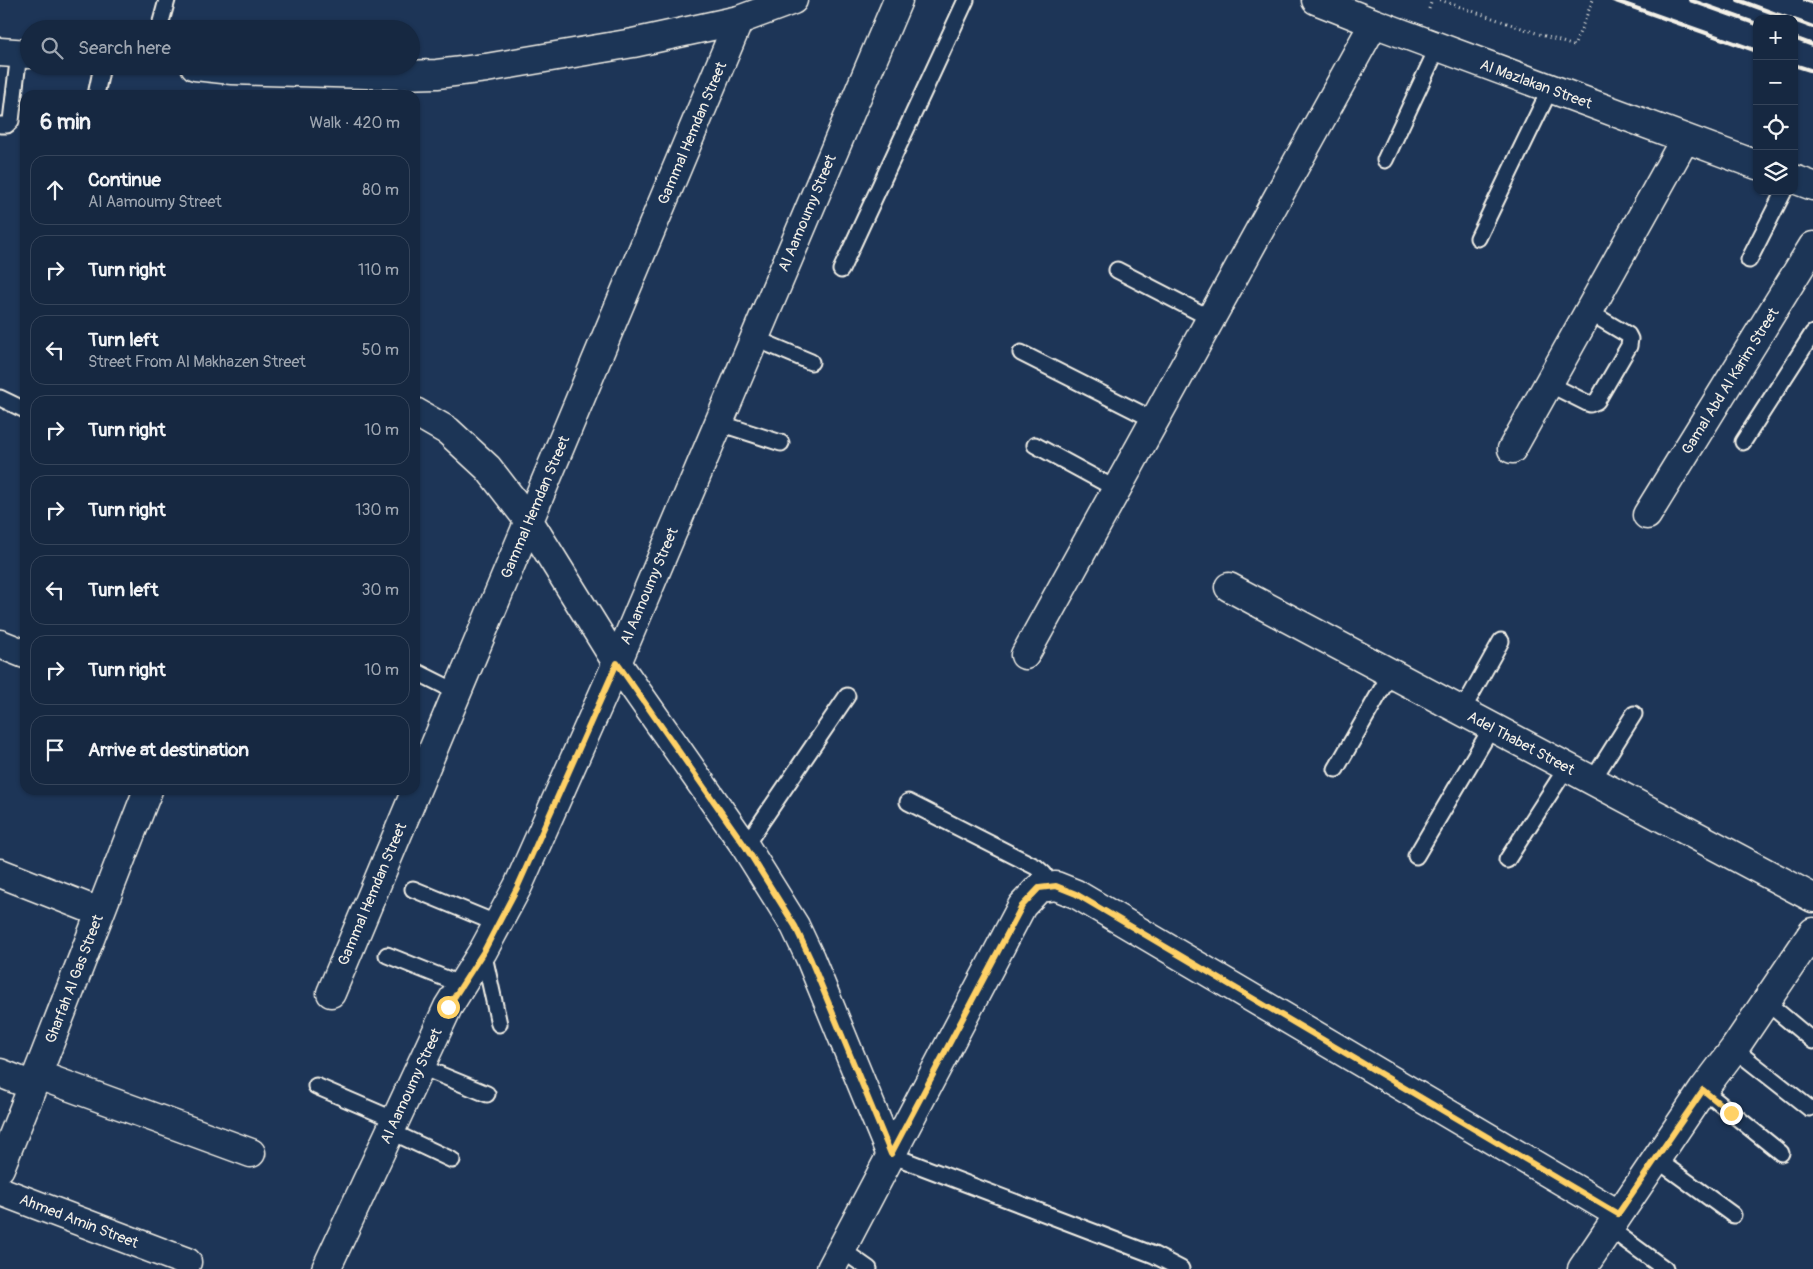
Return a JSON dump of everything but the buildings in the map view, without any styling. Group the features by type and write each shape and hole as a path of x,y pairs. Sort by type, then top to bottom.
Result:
{"street":[{"path":"287,75 396,85 437,74 486,68 633,43 739,20 794,0"},
{"name":"Al Aamoumy Street","path":"326,1269 448,1007 484,951 518,886 617,663 898,0"},
{"name":"Al Mazlakan Street","path":"1316,0 1374,24 1753,164"},
{"name":"Gammal Hemdan Street","path":"420,781 739,20"},
{"path":"1026,655 1210,318 1374,24"},
{"path":"1512,449 1685,139"},
{"path":"1798,180 1813,186"},
{"name":"Gamal Abd Al Karim Street","path":"1646,515 1813,246"},
{"path":"420,415 448,431 488,468 530,521 617,663 745,846 795,926 891,1154"},
{"name":"Adel Thabet Street","path":"1229,587 1813,898"},
{"path":"0,644 20,652"},
{"name":"Gharfah Al Gas Street","path":"0,1168 146,795"},
{"name":"Gammal Hemdan Street","path":"331,994 414,795"},
{"path":"0,873 99,912"},
{"path":"836,1259 1030,897 1056,886 1076,894 1614,1221"},
{"path":"1582,1269 1813,932"},
{"path":"0,1073 36,1080 251,1153"},
{"name":"Ahmed Amin Street","path":"0,1191 186,1262"}],"lane":[{"path":"161,20 167,0"},
{"path":"841,270 966,0"},
{"path":"1385,160 1438,47"},
{"path":"0,125 6,125 11,121 16,53"},
{"path":"97,90 100,75"},
{"path":"1478,238 1550,89"},
{"path":"1749,260 1782,195"},
{"path":"1117,270 1210,318"},
{"path":"1549,384 1586,403 1594,403 1597,401 1629,346 1630,339 1628,335 1589,312"},
{"path":"1743,442 1813,333"},
{"path":"754,338 811,362"},
{"path":"1021,352 1154,420"},
{"path":"0,398 20,408"},
{"path":"719,423 781,443"},
{"path":"1035,445 1116,489"},
{"path":"1462,712 1501,640"},
{"path":"420,674 457,692"},
{"path":"1336,769 1391,674"},
{"path":"745,846 847,696"},
{"path":"1592,781 1634,714"},
{"path":"1416,856 1492,727"},
{"path":"1507,860 1567,767"},
{"path":"908,802 1036,867 1044,874 1043,880 1030,897"},
{"path":"413,889 498,924"},
{"path":"484,951 499,1024"},
{"path":"387,955 462,985"},
{"path":"1765,1001 1813,1040"},
{"path":"1734,1049 1808,1108"},
{"path":"419,1066 487,1094"},
{"path":"316,1086 452,1160"},
{"path":"1703,1090 1781,1153"},
{"path":"891,1154 1154,1255 1181,1269"},
{"path":"1656,1159 1732,1215"},
{"path":"1614,1221 1665,1269"},
{"path":"836,1259 869,1269"}],"path":[{"path":"1440,0 1574,46 1593,0"}],"railway":[{"path":"1613,0 1753,50"},
{"path":"1690,0 1753,23"},
{"path":"1738,0 1779,15"},
{"path":"1805,0 1813,3"},
{"path":"1798,21 1813,27"},
{"path":"1798,39 1813,45"},
{"path":"1798,66 1813,71"}],"route":[{"path":"448,1007 484,951 518,886 617,663 745,846 795,926 891,1154 1022,906 1039,888 1056,886 1076,894 1618,1214 1703,1090 1731,1113"}]}
